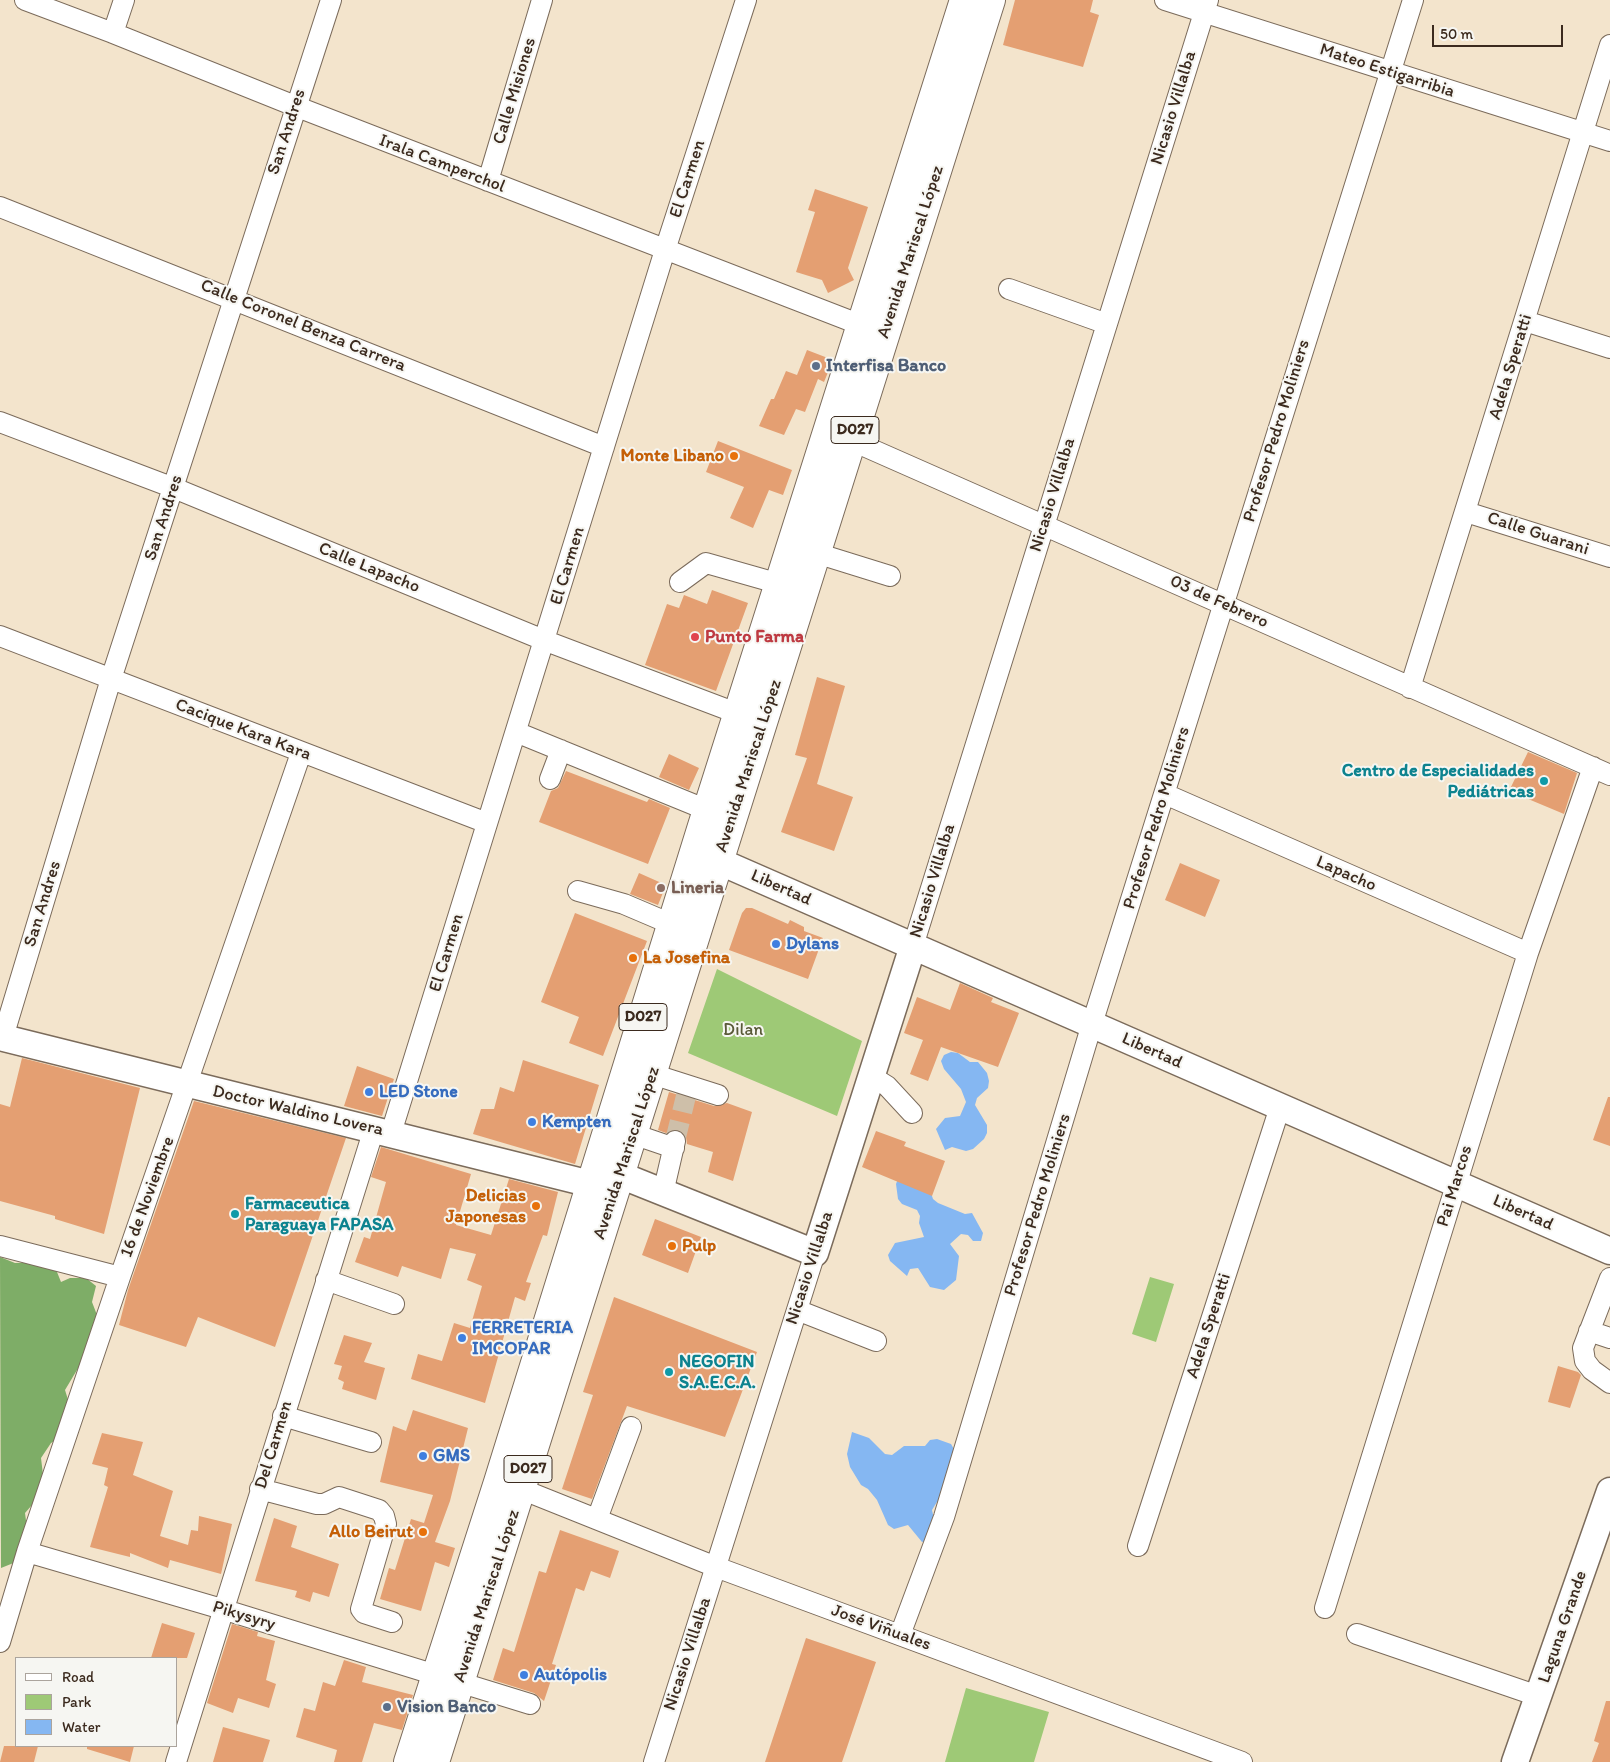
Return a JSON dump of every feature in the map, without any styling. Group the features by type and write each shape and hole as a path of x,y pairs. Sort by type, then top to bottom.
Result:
{"highway":[{"name":"Avenida Mariscal López","path":"441,1759 447,1679 498,1482 603,1181 633,1134 816,553 861,325 964,0"},
{"name":"Avenida Mariscal López","path":"408,1762 447,1679 521,1489 672,924 694,850 780,584 840,436 991,0"}],"main road":[{"name":"Libertad","path":"694,850 1610,1251"},
{"name":"Nicasio Villalba","path":"815,1253 912,946"},
{"name":"Doctor Waldino Lovera","path":"2,1037 383,1131 663,1193 815,1253"},
{"name":"Laguna Grande","path":"1515,1762 1610,1491"}],"street":[{"name":"Irala Camperchol","path":"25,0 113,32 295,106 861,325"},
{"path":"113,32 124,0"},
{"name":"San Andres","path":"2,1037 110,679 174,488 233,298 331,0"},
{"name":"Calle Misiones","path":"488,181 542,0"},
{"name":"El Carmen","path":"383,1131 546,641 665,250 746,0"},
{"name":"Mateo Estigarribia","path":"1165,0 1207,6 1390,73 1610,141"},
{"name":"Profesor Pedro Moliniers","path":"900,1635 944,1517 1092,1024 1413,0"},
{"name":"Nicasio Villalba","path":"912,946 1207,6"},
{"name":"Adela Speratti","path":"1410,688 1610,45"},
{"name":"Calle Coronel Benza Carrera","path":"0,207 604,447"},
{"path":"1009,290 1087,319 1107,324"},
{"path":"1525,321 1610,348"},
{"name":"Calle Lapacho","path":"0,422 174,488 546,641 738,714"},
{"name":"03 de Febrero","path":"840,436 1044,524 1410,688 1602,771"},
{"name":"Calle Guarani","path":"1466,512 1610,557"},
{"path":"816,553 890,576"},
{"path":"680,582 706,563 780,584"},
{"name":"Cacique Kara Kara","path":"0,636 487,823"},
{"path":"516,732 707,810"},
{"path":"550,779 561,750"},
{"name":"16 de Noviembre","path":"0,1642 8,1588 27,1552 120,1276 301,753"},
{"name":"Pai Marcos","path":"1326,1608 1528,954 1602,771"},
{"name":"Lapacho","path":"1165,794 1528,954"},
{"path":"578,891 624,904 672,924"},
{"path":"652,1074 687,1089 718,1095"},
{"path":"871,1076 887,1086 912,1114"},
{"name":"Adela Speratti","path":"1138,1546 1280,1107"},
{"name":"Del Carmen","path":"176,1762 222,1609 326,1280 383,1131"},
{"path":"633,1134 675,1144 663,1193"},
{"path":"0,1246 120,1276"},
{"name":"Nicasio Villalba","path":"654,1762 815,1253"},
{"path":"1610,1278 1605,1304 1583,1348 1585,1361 1592,1370 1610,1383"},
{"path":"326,1280 394,1304"},
{"path":"797,1310 876,1341"},
{"path":"1590,1331 1610,1338"},
{"path":"283,1416 371,1442"},
{"path":"597,1520 631,1427"},
{"path":"260,1489 317,1504 324,1504 340,1497 379,1510 384,1516 386,1524 361,1609 364,1613 392,1622"},
{"name":"José Viñuales","path":"521,1489 716,1567 1242,1762"},
{"name":"Pikysyry","path":"27,1552 222,1609 530,1704"},
{"path":"1357,1634 1538,1696"}],"green space":[{"name":"Dilan","path":"717,969 862,1041 837,1116 688,1053"},
{"path":"0,1257 15,1263 48,1262 57,1272 61,1282 70,1278 86,1278 96,1286 92,1302 97,1315 93,1357 80,1365 65,1390 73,1416 67,1433 51,1443 41,1458 44,1483 39,1497 25,1513 27,1528 16,1562 1,1568"},
{"path":"1150,1277 1174,1284 1156,1342 1132,1334"},
{"path":"966,1688 1049,1712 1034,1762 945,1762"}],"water":[{"path":"951,1052 958,1053 970,1062 978,1062 987,1073 989,1081 988,1088 977,1098 975,1105 987,1125 987,1133 984,1139 973,1149 966,1151 952,1147 945,1150 936,1129 945,1118 960,1116 966,1102 961,1089 944,1069 941,1061 944,1055"},
{"path":"901,1171 926,1178 933,1199 965,1214 972,1213 983,1233 981,1241 973,1241 968,1235 961,1234 950,1244 959,1256 956,1280 944,1290 930,1287 918,1268 910,1269 907,1276 890,1261 888,1255 895,1243 924,1237 917,1210 902,1204 898,1199 896,1184"},
{"path":"852,1432 869,1438 885,1454 892,1455 904,1446 925,1446 930,1440 937,1439 951,1444 955,1451 940,1497 932,1510 935,1524 931,1540 922,1542 908,1525 894,1529 888,1525 877,1500 868,1489 861,1485 850,1467 847,1454"}],"building":[{"path":"1015,0 1093,0 1090,12 1099,15 1083,67 1003,45"},
{"path":"815,189 868,207 848,268 854,280 828,293 822,280 796,272 815,212 808,210"},
{"path":"807,350 833,360 824,382 818,379 805,412 796,409 784,435 759,426 771,399 774,399 786,371 797,375"},
{"name":"Monte Libano","path":"718,441 792,470 783,495 769,490 753,528 730,518 744,487 706,472"},
{"name":"Punto Farma","path":"712,590 748,603 716,691 645,665 667,604 679,608 684,595 707,604"},
{"path":"817,677 845,686 817,784 853,797 834,851 781,832 807,758 795,755"},
{"name":"Centro de Especialidades Pediátricas","path":"1528,752 1577,773 1564,814 1509,791"},
{"path":"669,754 699,768 689,790 659,777"},
{"path":"566,771 647,802 649,799 670,808 648,864 539,822 551,791 558,788"},
{"path":"1180,863 1220,880 1205,917 1165,900"},
{"path":"639,873 666,885 658,905 630,894"},
{"name":"Dylans","path":"746,908 752,908 788,924 790,920 804,927 804,931 823,938 808,979 729,950 742,913"},
{"path":"575,913 647,941 603,1056 569,1043 579,1017 541,1002"},
{"path":"960,983 993,998 991,1002 1019,1013 998,1067 941,1047 928,1081 910,1074 923,1040 904,1033 917,997 950,1010"},
{"path":"22,1058 140,1088 104,1234 55,1219 55,1216 0,1201 0,1104 10,1107"},
{"name":"Kempten","path":"523,1060 599,1085 575,1164 473,1134 481,1109 494,1109 500,1087 514,1092"},
{"name":"LED Stone","path":"357,1066 394,1079 382,1116 344,1106"},
{"path":"669,1092 714,1106 727,1103 752,1112 733,1181 708,1172 713,1152 687,1144 686,1137 678,1130 666,1133 658,1130"},
{"path":"1608,1097 1610,1097 1610,1146 1593,1140"},
{"name":"Farmaceutica Paraguaya FAPASA","path":"194,1101 346,1138 275,1347 198,1317 186,1347 119,1325 128,1290"},
{"path":"876,1131 906,1142 904,1146 945,1161 932,1196 862,1167"},
{"path":"381,1147 471,1174 456,1225 491,1235 509,1179 558,1192 547,1236 543,1235 526,1282 531,1283 525,1301 515,1297 485,1403 411,1379 418,1354 442,1361 454,1323 470,1328 482,1286 467,1280 476,1254 450,1248 441,1279 402,1266 398,1277 355,1262 364,1237 370,1239 386,1182 371,1177"},
{"name":"Pulp","path":"655,1219 701,1237 688,1273 642,1255"},
{"name":"NEGOFIN S.A.E.C.A.","path":"614,1297 757,1352 725,1437 627,1406 592,1499 562,1489 593,1395 583,1392"},
{"path":"344,1335 372,1343 364,1362 385,1368 376,1400 342,1389 344,1382 338,1379 342,1366 334,1364"},
{"path":"1558,1366 1578,1372 1581,1375 1570,1408 1548,1402"},
{"path":"413,1410 468,1428 450,1501 435,1542 455,1548 449,1567 435,1562 421,1611 380,1599 389,1568 395,1570 411,1519 424,1523 433,1495 380,1482 393,1426 406,1431"},
{"path":"102,1433 143,1442 133,1475 173,1491 160,1536 188,1545 191,1530 198,1531 199,1516 232,1524 221,1574 170,1560 168,1568 130,1553 130,1557 90,1547 108,1487 104,1485 108,1468 92,1464"},
{"path":"274,1518 297,1526 291,1547 339,1564 329,1597 313,1592 310,1602 295,1597 297,1591 255,1581"},
{"path":"560,1530 619,1551 610,1578 591,1571 584,1591 576,1588 552,1664 556,1665 544,1701 534,1693 493,1680 503,1648 514,1652 539,1571 546,1573"},
{"path":"162,1623 195,1633 187,1658 151,1657"},
{"path":"232,1624 258,1632 257,1636 275,1641 266,1680 276,1684 269,1708 238,1698 233,1713 207,1703"},
{"path":"806,1638 876,1662 842,1762 765,1762"},
{"path":"344,1660 366,1667 362,1682 413,1695 402,1730 374,1723 362,1762 334,1762 337,1750 296,1737 304,1708 315,1711 323,1682 335,1686"},
{"path":"1606,1701 1610,1701 1610,1762 1592,1762 1599,1743 1594,1741"},
{"path":"223,1727 270,1740 263,1762 213,1762"},
{"path":"4,1746 38,1747 34,1762 0,1762"},
{"path":"87,1747 134,1747 130,1762 87,1749"}],"tunnel":[{"path":"675,1141 687,1092"}],"place":[{"name":"Interfisa Banco","path":"816,366"},
{"name":"Monte Libano","path":"734,456"},
{"name":"Punto Farma","path":"695,637"},
{"name":"Centro de Especialidades Pediátricas","path":"1544,781"},
{"name":"Lineria","path":"661,888"},
{"name":"Dylans","path":"776,944"},
{"name":"La Josefina","path":"633,958"},
{"name":"LED Stone","path":"369,1092"},
{"name":"Kempten","path":"532,1122"},
{"name":"Delicias Japonesas","path":"536,1206"},
{"name":"Farmaceutica Paraguaya FAPASA","path":"235,1214"},
{"name":"Pulp","path":"672,1246"},
{"name":"FERRETERIA IMCOPAR","path":"462,1338"},
{"name":"NEGOFIN S.A.E.C.A.","path":"669,1372"},
{"name":"GMS","path":"423,1456"},
{"name":"Allo Beirut","path":"423,1532"},
{"name":"Autópolis","path":"524,1675"},
{"name":"Vision Banco","path":"387,1707"}]}
